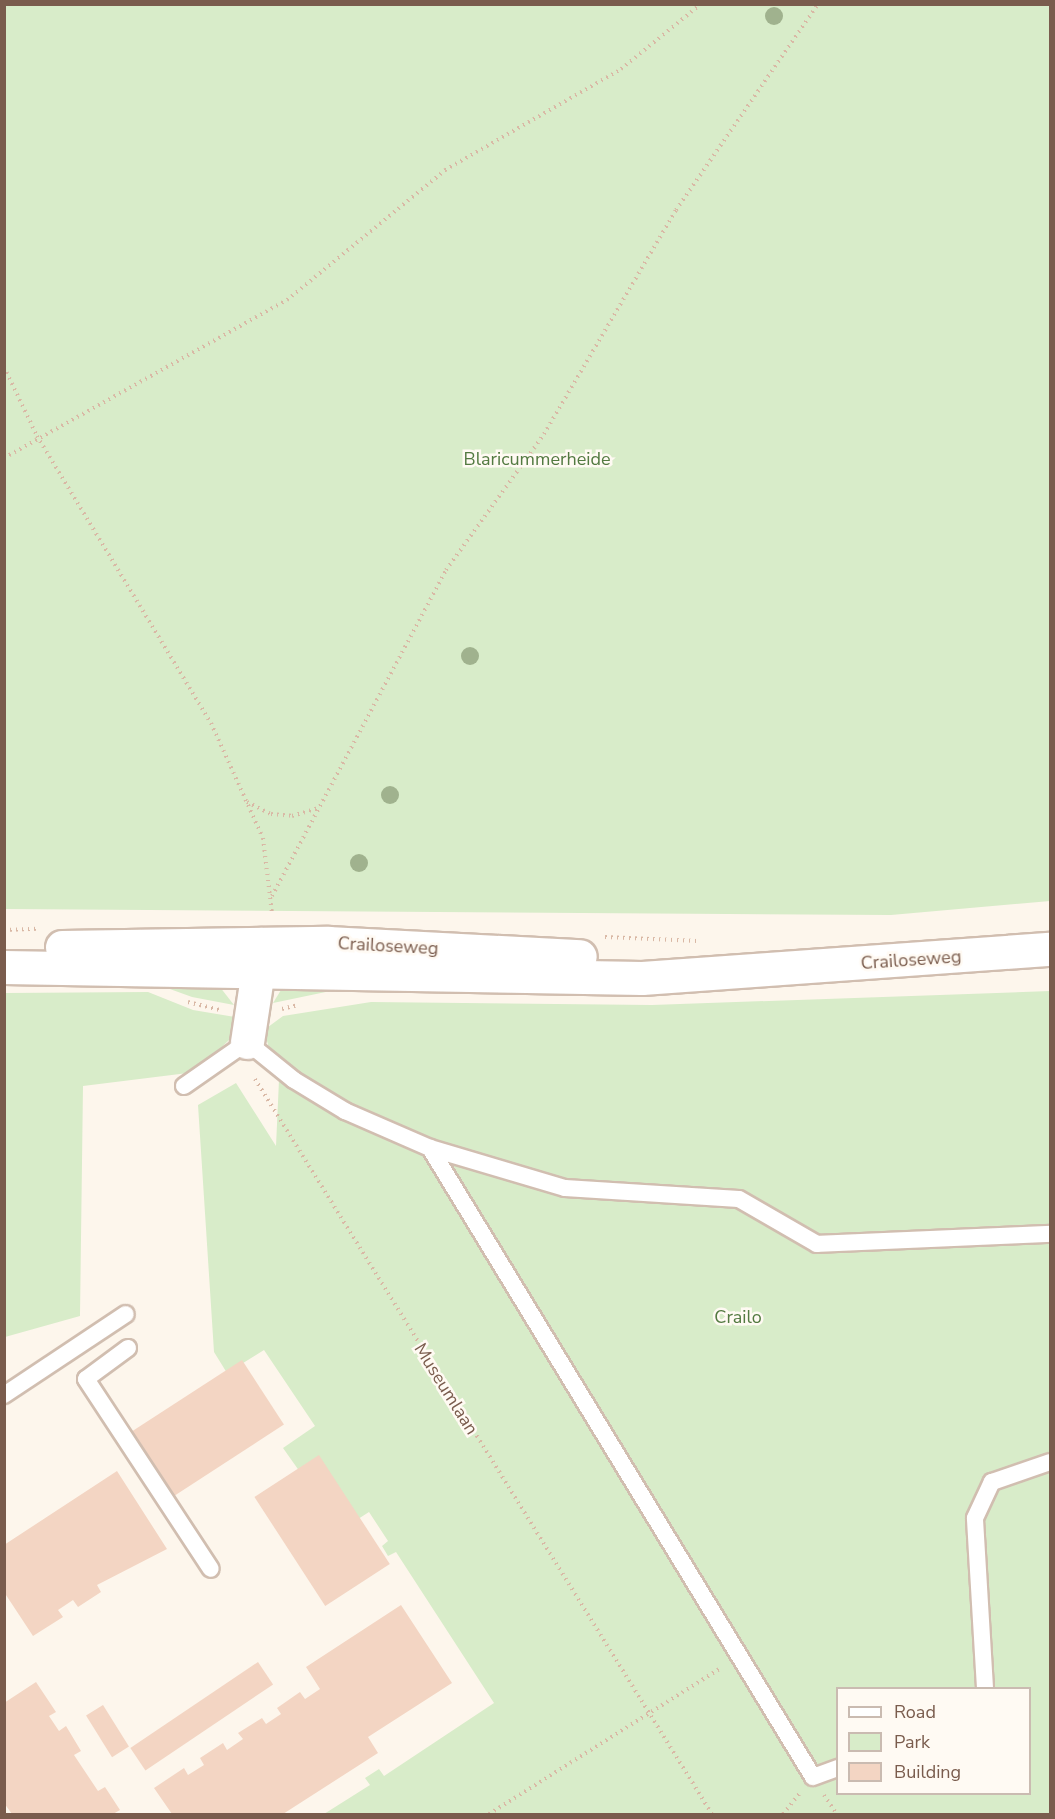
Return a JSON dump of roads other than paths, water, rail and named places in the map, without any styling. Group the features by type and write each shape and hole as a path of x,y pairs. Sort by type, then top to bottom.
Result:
{"main road":[{"name":"Crailoseweg","path":"4,967 264,946"},
{"name":"Crailoseweg","path":"4,950 264,946 642,978 1050,949"},
{"path":"247,1042 264,946"}],"lane":[{"path":"184,1086 247,1042 294,1080 345,1111 430,1148 565,1188 739,1199 817,1244 1050,1234"},
{"path":"430,1148 813,1777 836,1768"},
{"path":"4,1395 126,1314"},
{"path":"128,1348 86,1378 211,1569"},
{"path":"985,1687 975,1518 992,1482 1050,1462"}],"park label":[{"name":"Blaricummerheide","path":"537,459"},
{"name":"Crailo","path":"738,1317"}]}
